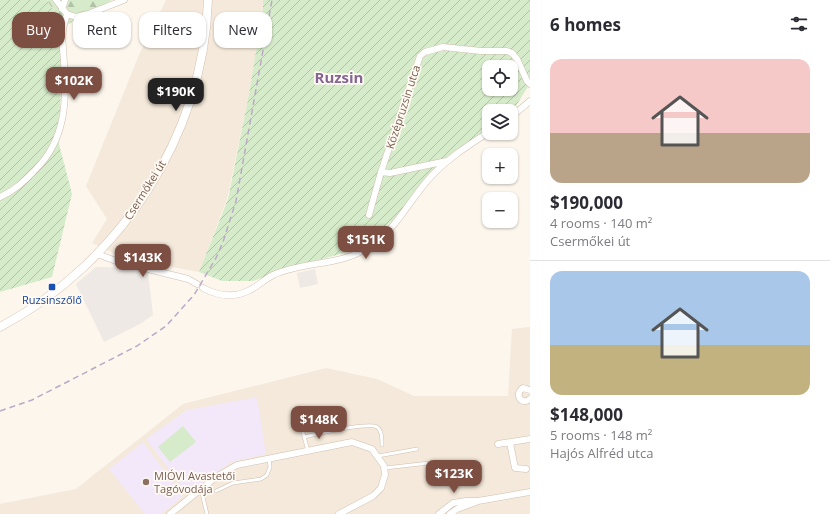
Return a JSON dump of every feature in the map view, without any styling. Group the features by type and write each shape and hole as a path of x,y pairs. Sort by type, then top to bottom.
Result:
{"main road":[{"name":"Csermőkei út","path":"0,327 30,310 81,275 129,218 144,196 162,167 177,136 190,102 201,59 208,0"}],"street":[{"path":"56,0 67,14 76,17 124,0"},
{"path":"62,9 65,0"},
{"path":"0,197 11,192 25,180 45,160 57,141 65,106 62,32 67,14"},
{"name":"Középruzsin utca","path":"369,215 381,172 420,56 425,52 443,47 481,51 507,51 512,53 517,59 527,81 530,84"},
{"path":"518,111 530,101"},
{"path":"203,288 224,295 238,294 250,291 273,275 292,269 343,259 358,254 370,247 387,233 428,180 447,161 482,137"},
{"path":"381,172 390,173 447,161"},
{"path":"98,254 116,261 188,279 197,284"},
{"path":"530,390 524,388 520,390 518,395 519,399 523,401 530,399"},
{"path":"498,444 530,439"},
{"path":"170,514 228,469 237,465 352,442 372,449 385,468 384,482 381,488 373,496 339,514"},
{"path":"510,443 515,468 526,469"},
{"path":"438,514 453,504 466,504 530,492"},
{"path":"450,514 466,504"},
{"path":"466,504 468,514"}],"lane":[{"path":"301,410 302,429 308,451"},
{"path":"304,437 352,428 374,426 378,428 380,432 382,445"},
{"path":"377,456 417,449"},
{"path":"216,490 233,483 261,479 267,475 270,467 269,458"},
{"path":"385,468 438,462"},
{"path":"201,489 207,514"}],"shaded area":[{"path":"166,0 263,0 262,12 214,12 214,48 256,48 249,94 227,199 199,272 125,258 92,243 107,219 86,186 142,48 206,48 206,12 160,12"},
{"path":"96,267 130,268 148,272 153,315 140,324 104,342 76,284"},
{"path":"315,269 318,284 300,288 297,273"},
{"path":"530,327 530,514 0,514 0,504 76,489 183,404 326,368 377,379 414,396 508,396 512,329"},
{"path":"257,397 266,454 231,462 187,494 146,439 187,410"},
{"name":"MIÓVI Avastetői Tagóvodája","path":"143,442 183,496 161,514 145,514 109,469"}],"green space":[{"path":"0,0 47,0 54,12 12,12 12,48 62,48 59,144 72,194 52,277 0,292"},
{"path":"47,0 112,0 90,12 73,12 73,21 65,26 65,12 54,12"},
{"path":"263,0 530,0 530,83 517,104 482,104 482,132 467,143 427,178 400,216 347,252 287,269 253,281 222,281 199,272 228,199 256,48 272,48 272,12 262,12"},
{"path":"183,426 196,442 170,462 158,447"}],"railway":[{"path":"0,411 32,400 137,346 166,326 194,295 216,258 223,242 236,201 272,0"}],"place":[{"name":"Ruzsinszőlő","path":"52,287"},
{"name":"MIÓVI Avastetői Tagóvodája","path":"146,482"}],"district":[{"name":"Ruzsin","path":"339,78"}]}
